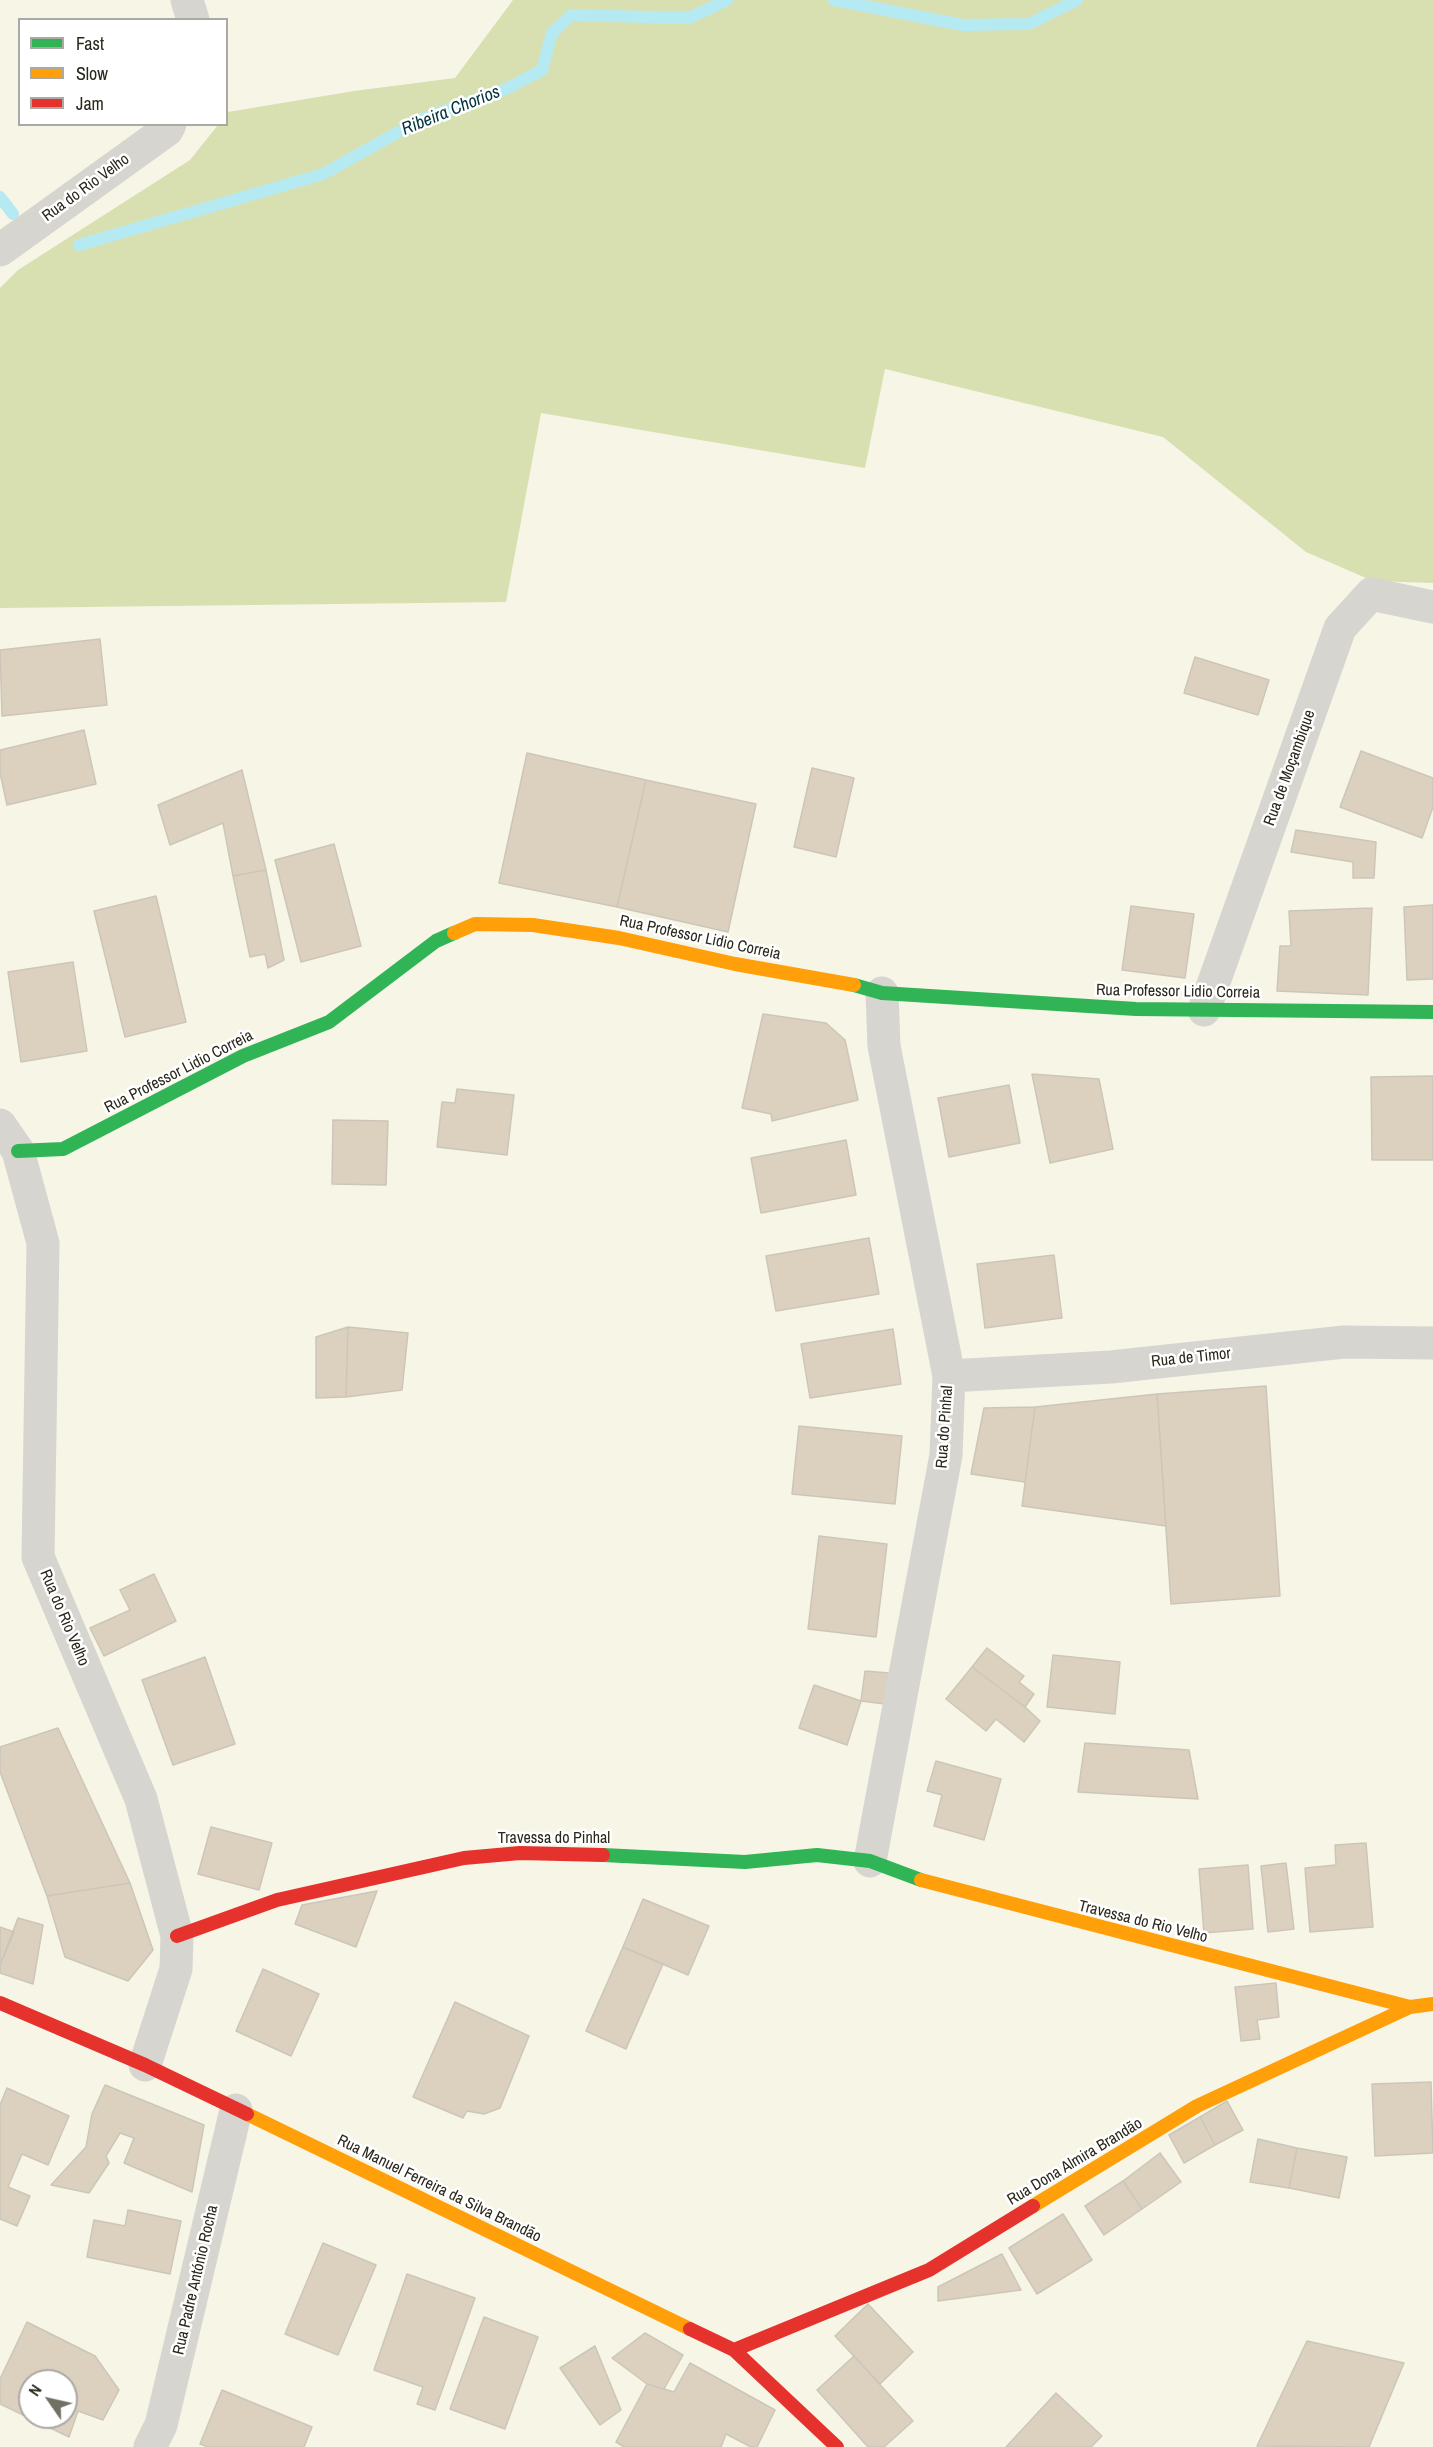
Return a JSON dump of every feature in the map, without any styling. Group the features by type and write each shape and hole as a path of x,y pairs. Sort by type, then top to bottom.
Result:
{"street":[{"path":"188,0 192,18"},
{"name":"Rua do Rio Velho","path":"0,250 167,130 169,126"},
{"name":"Rua de Moçambique","path":"1204,1010 1340,628 1371,594 1433,607"},
{"name":"Rua Professor Lidio Correia","path":"9,1138 63,1149 243,1056 329,1022 436,941 475,924 533,925 619,938 735,964 854,985 882,993 1136,1009 1433,1012"},
{"name":"Rua do Pinhal","path":"870,1861 945,1455 949,1376 884,1046 882,993"},
{"name":"Rua do Rio Velho","path":"9,1138 43,1243 38,1557 141,1799 177,1936 176,1969 145,2065"},
{"name":"Rua de Timor","path":"949,1376 1111,1367 1344,1342 1433,1342"},
{"name":"Travessa do Pinhal","path":"177,1936 277,1900 464,1858 520,1853 745,1862 818,1855 870,1861"},
{"name":"Travessa do Rio Velho","path":"870,1861 932,1884 1410,2007"},
{"name":"Rua Manuel Ferreira da Silva Brandão","path":"0,2003 145,2065 734,2350 837,2447"},
{"name":"Rua Dona Almira Brandão","path":"734,2350 929,2270 1197,2106 1410,2007 1433,2004"},
{"name":"Rua Padre António Rocha","path":"150,2447 161,2425 236,2110"}],"green space":[{"path":"513,0 1433,0 1433,583 1373,581 1306,552 1163,437 885,369 865,468 541,413 506,602 0,608 0,288 18,270 190,160 217,126 228,126 228,112 354,91 455,78"}],"building":[{"path":"100,639 107,705 2,716 0,650"},
{"path":"1195,657 1269,680 1258,715 1184,693"},
{"path":"84,730 96,784 7,805 0,773 0,750"},
{"path":"1361,751 1433,778 1433,807 1422,838 1340,807"},
{"path":"527,753 646,780 617,907 499,883"},
{"path":"812,768 854,778 836,857 794,847"},
{"path":"242,770 266,870 233,876 223,823 170,845 158,805"},
{"path":"646,780 756,804 728,932 617,907"},
{"path":"1296,830 1376,842 1374,878 1353,878 1353,862 1291,852"},
{"path":"334,844 361,946 301,962 275,860"},
{"path":"266,870 284,960 268,968 265,954 250,957 233,876"},
{"path":"156,896 186,1022 125,1037 94,911"},
{"path":"1433,905 1433,979 1407,980 1404,907"},
{"path":"1131,906 1194,914 1185,978 1122,970"},
{"path":"1372,908 1368,995 1277,991 1280,946 1291,946 1289,911"},
{"path":"73,962 87,1051 21,1062 8,972"},
{"path":"763,1014 826,1023 845,1040 858,1100 772,1121 771,1114 742,1108"},
{"path":"1032,1074 1099,1079 1113,1149 1050,1163"},
{"path":"1433,1076 1433,1160 1372,1160 1371,1077"},
{"path":"1009,1085 1020,1143 949,1157 938,1098"},
{"path":"457,1089 514,1095 507,1155 437,1147 442,1102 455,1103"},
{"path":"333,1120 388,1121 386,1185 332,1184"},
{"path":"846,1140 856,1195 761,1213 751,1158"},
{"path":"869,1238 879,1294 776,1311 766,1256"},
{"path":"1054,1255 1062,1318 985,1328 977,1264"},
{"path":"348,1327 408,1333 402,1390 346,1397"},
{"path":"348,1327 346,1397 316,1398 316,1337"},
{"path":"893,1329 901,1384 810,1398 801,1344"},
{"path":"1266,1386 1280,1596 1171,1604 1157,1394"},
{"path":"1157,1394 1166,1526 1022,1506 1035,1407"},
{"path":"1035,1407 1025,1482 971,1474 984,1408"},
{"path":"799,1426 902,1436 895,1504 792,1494"},
{"path":"819,1536 887,1544 876,1637 808,1629"},
{"path":"154,1574 176,1621 104,1656 90,1628 130,1610 120,1590"},
{"path":"987,1648 1024,1676 1019,1682 1034,1694 1025,1707 972,1667"},
{"path":"1053,1655 1120,1662 1115,1714 1047,1707"},
{"path":"205,1657 235,1744 173,1765 142,1680"},
{"path":"972,1667 1040,1721 1024,1742 996,1719 986,1731 946,1699"},
{"path":"865,1671 889,1673 885,1704 861,1701"},
{"path":"814,1685 861,1701 847,1745 799,1728"},
{"path":"58,1728 130,1883 47,1896 0,1772 0,1747"},
{"path":"1085,1743 1189,1750 1198,1799 1078,1792"},
{"path":"936,1761 1001,1779 984,1840 934,1826 942,1795 927,1791"},
{"path":"211,1827 272,1843 259,1890 198,1874"},
{"path":"1366,1843 1373,1927 1310,1932 1305,1868 1336,1865 1335,1845"},
{"path":"1286,1863 1294,1929 1268,1932 1261,1866"},
{"path":"1248,1865 1253,1929 1204,1933 1199,1869"},
{"path":"130,1883 153,1950 128,1981 65,1957 47,1896"},
{"path":"377,1891 356,1947 295,1924 302,1905"},
{"path":"643,1899 709,1926 688,1975 623,1947"},
{"path":"18,1918 43,1925 33,1984 0,1973 0,1965"},
{"path":"0,1927 14,1932 0,1965"},
{"path":"623,1947 663,1964 626,2049 586,2031"},
{"path":"263,1969 319,1994 291,2056 236,2031"},
{"path":"1276,1983 1279,2017 1257,2020 1260,2039 1241,2041 1235,1987"},
{"path":"455,2002 529,2036 500,2108 484,2114 467,2111 463,2118 413,2097"},
{"path":"1431,2082 1433,2153 1375,2156 1372,2084"},
{"path":"105,2085 204,2125 192,2192 124,2163 134,2138 120,2133 106,2156 109,2163 89,2193 51,2185 86,2147 92,2114"},
{"path":"7,2088 69,2116 48,2165 22,2154 8,2187 30,2196 17,2226 0,2219 0,2105"},
{"path":"1227,2101 1243,2130 1215,2145 1200,2117"},
{"path":"1200,2117 1215,2145 1184,2163 1169,2135"},
{"path":"1258,2139 1297,2148 1289,2188 1250,2182"},
{"path":"1297,2148 1347,2157 1339,2198 1289,2188"},
{"path":"1160,2153 1181,2182 1142,2209 1123,2181"},
{"path":"1123,2181 1142,2209 1104,2235 1085,2206"},
{"path":"128,2210 181,2221 170,2274 87,2257 94,2220 125,2226"},
{"path":"1063,2214 1092,2260 1037,2294 1009,2248"},
{"path":"323,2243 376,2265 338,2355 285,2334"},
{"path":"1002,2254 1021,2290 938,2301 938,2287"},
{"path":"407,2274 475,2298 435,2410 417,2404 423,2387 374,2370"},
{"path":"868,2304 913,2352 880,2384 835,2336"},
{"path":"484,2317 538,2337 505,2429 450,2409"},
{"path":"27,2322 95,2356 119,2390 103,2420 78,2411 78,2369 18,2369 18,2413 0,2404 0,2379"},
{"path":"645,2333 683,2355 664,2389 647,2384 612,2358"},
{"path":"1307,2341 1404,2363 1369,2447 1257,2446"},
{"path":"595,2346 621,2410 600,2425 560,2368"},
{"path":"854,2356 913,2421 884,2447 868,2447 817,2390"},
{"path":"690,2363 775,2410 757,2447 751,2447 726,2434 721,2447 624,2447 616,2442 647,2384 674,2392"},
{"path":"222,2390 312,2427 304,2447 208,2447 200,2444"},
{"path":"1056,2393 1102,2436 1091,2447 1006,2447"},
{"path":"52,2429 72,2429 69,2437"}],"waterway":[{"name":"Ribeira Chorios","path":"79,245 323,174 422,119 508,88 542,70 552,33 571,15 689,18 727,0"},
{"name":"Ribeira Chorios","path":"834,0 963,25 1029,24 1077,0"},
{"name":"Ribeira Chorios","path":"0,197 13,214"}],"traffic: fast":[{"path":"18,1151 63,1149 243,1056 329,1022 436,941 454,933"},
{"path":"854,985 882,993 1136,1009 1433,1012"},
{"path":"603,1855 745,1862 817,1855 870,1861 921,1880"}],"traffic: slow":[{"path":"454,933 475,924 533,925 619,938 735,964 854,985"},
{"path":"921,1880 1410,2007"},
{"path":"1033,2206 1197,2106 1410,2007 1433,2004"},
{"path":"247,2114 690,2329"}],"traffic: jam":[{"path":"177,1936 277,1900 464,1858 520,1853 603,1855"},
{"path":"0,2003 145,2065 247,2114"},
{"path":"734,2350 929,2270 1033,2206"},
{"path":"690,2329 734,2350 837,2447"}]}
